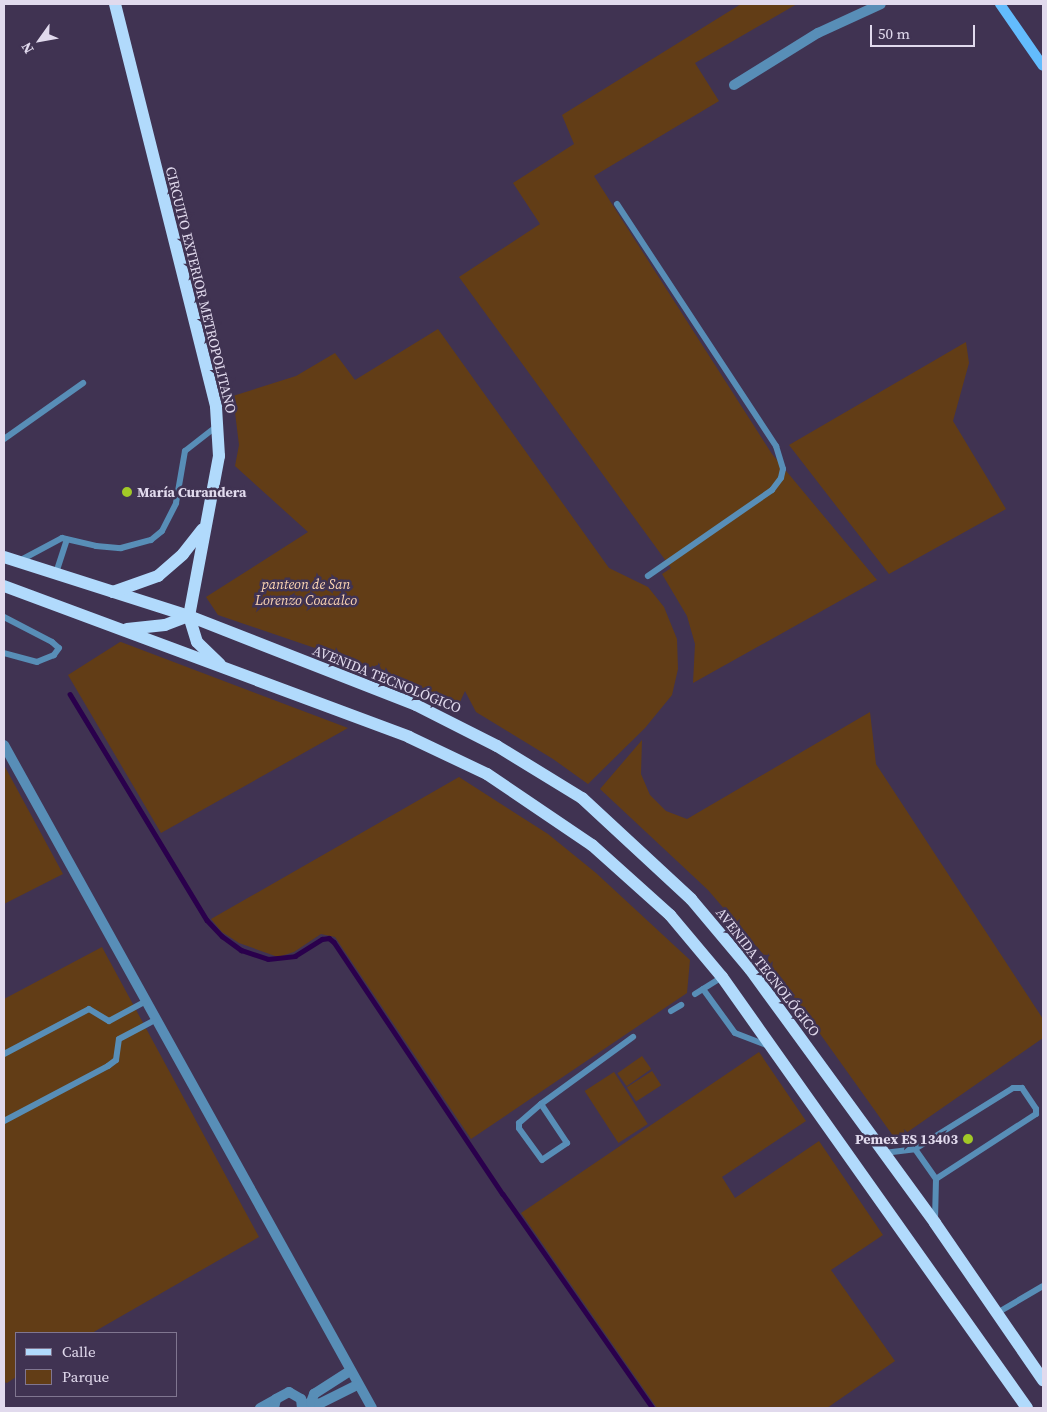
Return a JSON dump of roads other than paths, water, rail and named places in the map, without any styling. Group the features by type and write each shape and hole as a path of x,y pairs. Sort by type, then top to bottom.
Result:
{"main road":[{"name":"CIRCUITO EXTERIOR METROPOLITANO","path":"115,4 218,426 219,456 189,616 191,629 200,646 228,670"},
{"path":"113,592 158,576 183,554 205,526"},
{"name":"AVENIDA TECNOLÓGICO","path":"4,557 189,616 451,721 582,798 653,861 722,933 936,1223 1043,1380"},
{"path":"4,586 409,737 487,774 545,810 599,851 670,915 722,977 1027,1408"},
{"path":"114,628 148,628 189,616"}],"street":[{"path":"734,85 818,33 881,4"},
{"path":"1000,4 1043,66"},
{"path":"4,745 372,1408"},
{"path":"306,1406 314,1394 350,1371"},
{"path":"306,1406 319,1404 358,1385"},
{"path":"260,1408 275,1404 288,1392 296,1394 306,1406"}],"lane":[{"path":"618,204 776,446 782,469 781,478 772,490 648,576"},
{"path":"4,439 84,383"},
{"path":"18,561 59,539 121,548 151,540 162,531 176,503 185,452 218,426"},
{"path":"56,573 68,540"},
{"path":"4,617 52,642 58,648 54,655 37,662 4,652"},
{"path":"695,994 722,977"},
{"path":"703,989 735,1033 774,1048"},
{"path":"4,1054 89,1009 110,1021 146,1001"},
{"path":"670,1011 681,1005"},
{"path":"4,1121 108,1066 116,1060 119,1039 155,1020"},
{"path":"541,1104 567,1143 542,1160 518,1125 541,1104 633,1037"},
{"path":"883,1153 915,1149 1013,1088 1022,1088 1036,1109 1036,1114 936,1179"},
{"path":"915,1149 936,1179 936,1223"},
{"path":"998,1313 1043,1286"}],"waterway":[{"path":"70,694 207,920 222,936 241,950 268,959 295,956 322,939 329,938 334,942 503,1194 653,1408"}],"place":[{"name":"María Curandera","path":"127,492"},
{"name":"Pemex ES 13403","path":"968,1139"}],"park label":[{"name":"panteon de San Lorenzo Coacalco","path":"306,592"}]}
